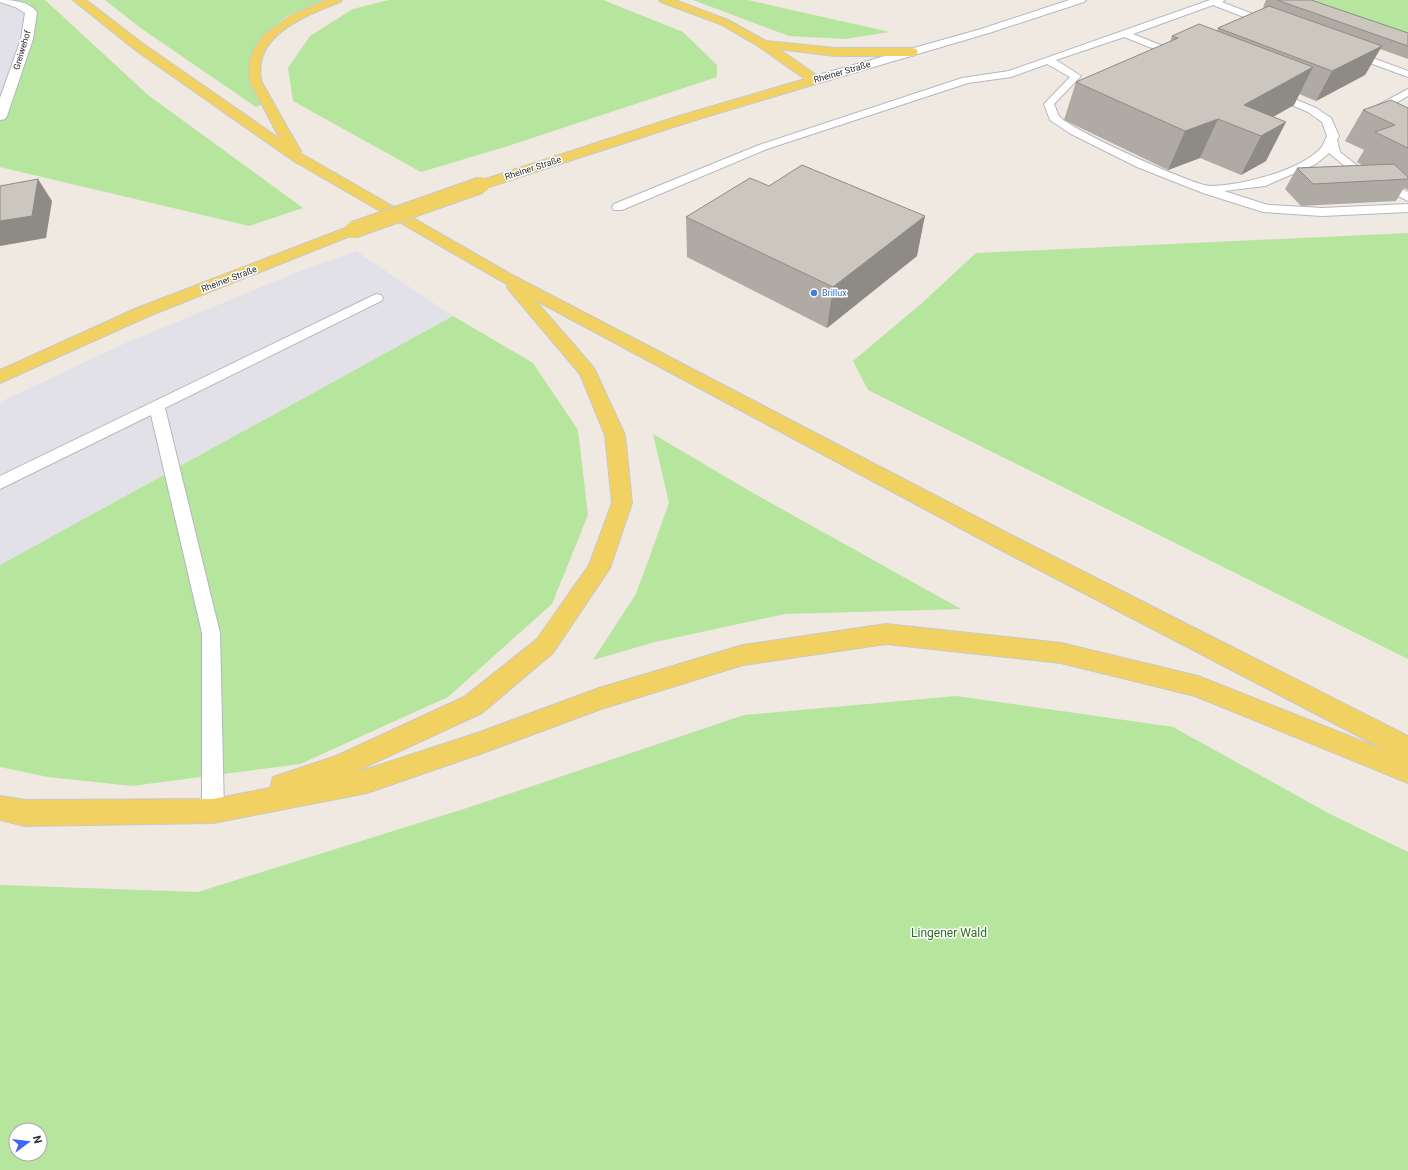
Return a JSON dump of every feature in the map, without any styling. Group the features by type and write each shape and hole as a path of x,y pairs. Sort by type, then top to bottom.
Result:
{"main road":[{"name":"Greiwehof","path":"0,116 27,39 31,12 19,5 4,0"},
{"path":"79,0 138,46 297,157 508,278 1009,544 1408,749"},
{"path":"297,157 270,110 255,79 255,58 268,38 284,24 306,12 336,0"},
{"path":"665,0 724,22 762,43 815,80"},
{"name":"Rheiner Straße","path":"0,377 143,312 353,230 481,185 684,119 912,52 1080,0"},
{"path":"762,43 835,52 912,52"},
{"path":"213,811 341,766 473,705 545,646 599,568 622,503 615,435 588,372 508,278"},
{"path":"0,808 25,813 213,811 367,781 480,743 599,699 743,655 886,634 1061,653 1198,686 1408,771"}],"lane":[{"path":"618,207 763,146 966,80 1011,74 1216,1 1278,26"},
{"path":"1124,33 1191,60"},
{"path":"1343,50 1408,74"},
{"path":"1048,60 1076,76 1049,104 1054,118 1075,132 1141,165 1207,190 1266,209 1322,212 1408,208"},
{"path":"1207,190 1261,183 1312,162 1326,150 1333,136 1327,120 1312,110 1263,90"},
{"path":"1371,113 1408,92"},
{"path":"1331,140 1335,152 1355,169 1408,197"},
{"path":"0,483 376,298"},
{"path":"157,406 211,633 213,811"}],"shaded area":[{"path":"0,0 7,0 30,13 0,113"},
{"path":"356,251 453,316 0,565 0,402 130,341 303,270"}],"green space":[{"path":"7,0 45,0 148,95 303,208 249,226 0,167 0,113 30,13"},
{"path":"105,0 324,0 287,16 267,33 254,53 263,104 256,107 142,29"},
{"path":"389,0 603,0 683,32 717,65 717,77 505,147 421,172 293,101 288,68 310,36 353,9"},
{"path":"693,0 748,0 890,32 845,39 789,36"},
{"path":"1309,0 1408,0 1408,33"},
{"path":"1408,233 1408,659 868,390 853,361 922,303 976,253"},
{"path":"453,316 533,363 578,430 588,515 552,604 448,697 300,764 132,786 48,777 0,767 0,565"},
{"path":"653,434 753,493 961,609 785,614 655,642 593,660 636,594 669,503"},
{"name":"Lingener Wald","path":"956,696 1173,727 1330,814 1408,852 1408,1170 0,1170 0,885 198,892 473,806 744,715"}],"building":[{"path":"1277,0 1311,0 1408,33 1408,46"},
{"path":"1269,6 1382,46 1332,71 1218,28"},
{"path":"1199,24 1313,67 1244,105 1286,122 1261,136 1218,119 1185,131 1076,82 1178,38 1172,36"},
{"path":"1391,100 1408,108 1408,148 1375,132 1395,125 1363,110"},
{"path":"1394,164 1408,177 1408,179 1313,184 1297,168"},
{"path":"802,165 925,216 833,287 686,217 750,178 769,186"},
{"path":"38,179 32,216 0,221 0,186"}],"place":[{"name":"Brillux","path":"814,293"}]}
